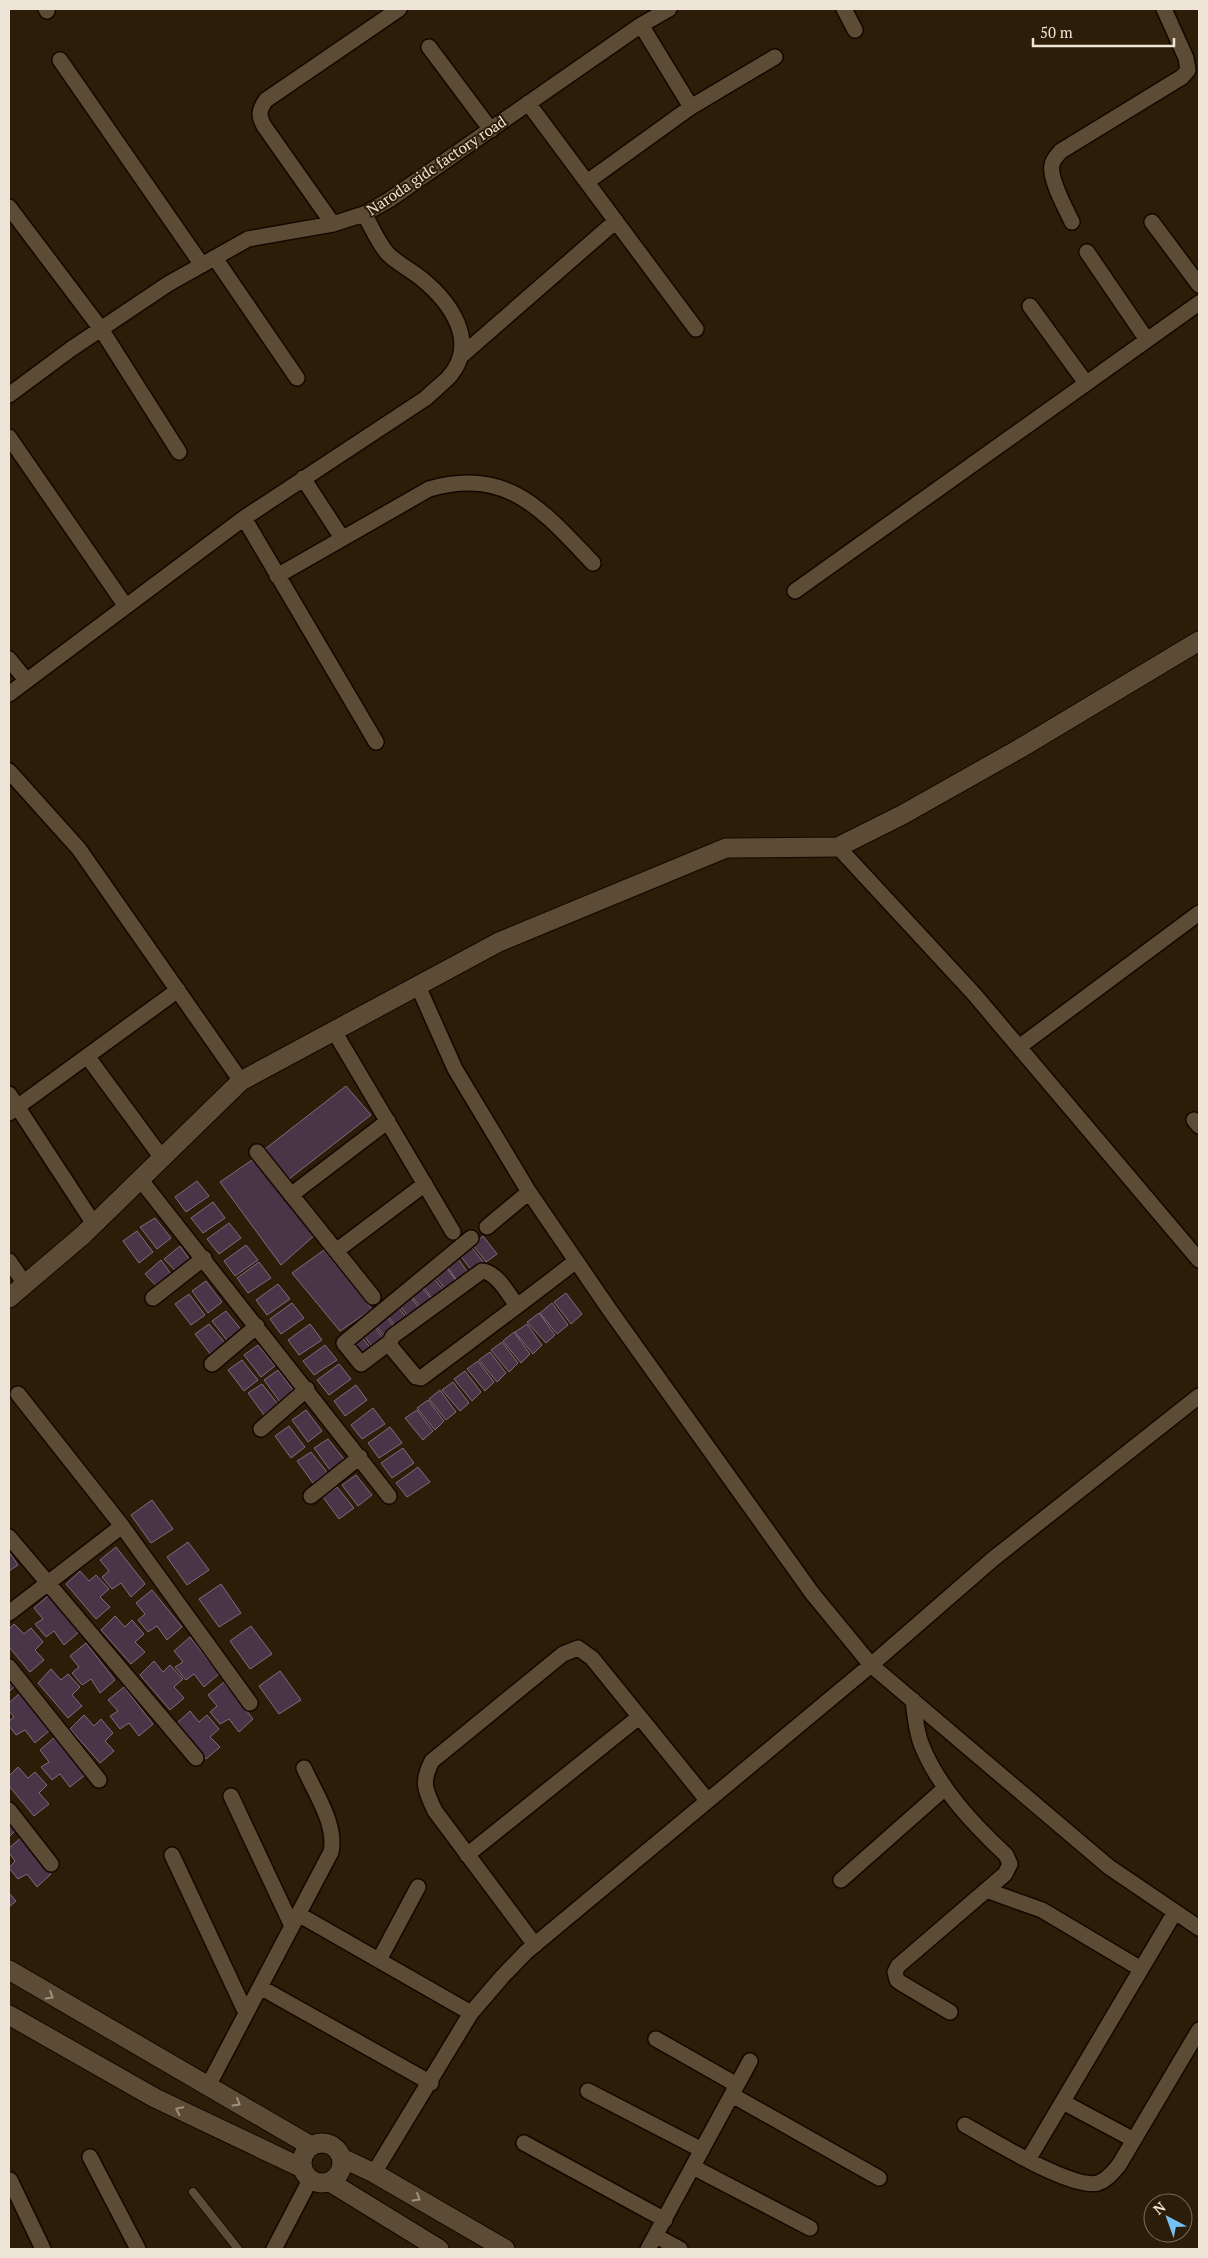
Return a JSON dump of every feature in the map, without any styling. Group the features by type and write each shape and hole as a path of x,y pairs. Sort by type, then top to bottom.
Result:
{"street":[{"path":"333,224 264,126 259,117 260,108 266,100 399,9"},
{"name":"Naroda gidc factory road","path":"9,395 168,284 248,239 333,224 364,214 390,200 641,25 669,9"},
{"path":"844,9 855,30"},
{"path":"1072,222 1052,177 1054,159 1061,151 1182,77 1188,70 1186,58 1164,9"},
{"path":"641,25 691,107"},
{"path":"429,47 491,130"},
{"path":"587,182 691,107 775,57"},
{"path":"60,60 297,378"},
{"path":"528,103 696,328"},
{"path":"9,208 101,329 179,452"},
{"path":"364,214 388,253 422,279 444,300 456,318 463,337 461,356"},
{"path":"9,694 125,605 244,518 426,398 449,376 461,356 616,220"},
{"path":"1152,222 1199,284"},
{"path":"1087,252 1147,340"},
{"path":"795,591 1199,302"},
{"path":"1030,306 1086,383"},
{"path":"9,437 125,605"},
{"path":"303,478 342,538"},
{"path":"278,576 429,489 450,482 492,485 514,492 555,524 593,563"},
{"path":"244,518 376,742"},
{"path":"9,1298 94,1224 241,1081 499,942 726,848 838,847 902,816 1019,749 1199,641"},
{"path":"9,659 26,680"},
{"path":"9,771 79,849 241,1081"},
{"path":"838,847 974,994 1199,1260"},
{"path":"1019,1047 1199,913"},
{"path":"418,986 455,1069 529,1192 812,1593 871,1665 1109,1867 1199,1928"},
{"path":"13,1111 178,990"},
{"path":"334,1031 454,1232"},
{"path":"87,1056 162,1158"},
{"path":"9,1094 13,1111 94,1224"},
{"path":"291,1195 388,1121"},
{"path":"257,1152 373,1298"},
{"path":"140,1179 307,1389 389,1496"},
{"path":"336,1251 425,1184"},
{"path":"487,1227 529,1192"},
{"path":"470,1238 344,1342 361,1364 390,1342 393,1336 482,1271 488,1271 494,1276 517,1306"},
{"path":"153,1298 204,1258"},
{"path":"9,1261 25,1284"},
{"path":"390,1342 391,1347 411,1372 421,1378 576,1261"},
{"path":"212,1364 257,1326"},
{"path":"261,1429 307,1389"},
{"path":"18,1394 122,1526 250,1703"},
{"path":"374,2173 431,2083 472,2013 502,1977 535,1945 871,1665 993,1559 1199,1396"},
{"path":"311,1496 360,1457"},
{"path":"9,1613 122,1526"},
{"path":"9,1537 196,1758"},
{"path":"535,1945 434,1811 426,1792 424,1781 432,1762 563,1654 578,1648 592,1658 707,1800"},
{"path":"9,1667 99,1780"},
{"path":"913,1700 916,1727 922,1746 944,1788 1009,1860 1009,1868 1005,1874 898,1966 895,1972 897,1980 901,1983 950,2012"},
{"path":"467,1855 640,1717"},
{"path":"208,2086 331,1852 333,1842 324,1814 304,1768"},
{"path":"841,1880 944,1788"},
{"path":"231,1796 295,1920 379,1960 472,2013"},
{"path":"9,1810 51,1864"},
{"path":"172,1854 246,2013"},
{"path":"379,1960 418,1887"},
{"path":"986,1890 1042,1910 1141,1969"},
{"path":"1028,2160 1175,1912"},
{"path":"9,1970 311,2146"},
{"path":"260,1987 431,2083"},
{"path":"12,2021 155,2098 324,2184 330,2182 340,2172 342,2158"},
{"path":"965,2125 1028,2160 1064,2176 1090,2183 1098,2182 1115,2170 1199,2030"},
{"path":"656,2039 734,2090 879,2178"},
{"path":"680,2249 652,2243 750,2062"},
{"path":"588,2091 702,2150"},
{"path":"1063,2102 1134,2140"},
{"path":"274,2249 306,2174 303,2155 311,2146 324,2142 336,2147 342,2158 374,2173 505,2249"},
{"path":"524,2143 664,2220"},
{"path":"90,2157 138,2249"},
{"path":"693,2167 810,2228"},
{"path":"10,2180 43,2249"},
{"path":"330,2182 439,2249"}],"lane":[{"path":"194,2192 238,2249"}],"building":[{"path":"346,1086 371,1115 289,1179 265,1149"},
{"path":"252,1160 315,1235 281,1265 220,1182"},
{"path":"197,1181 209,1196 186,1212 175,1197"},
{"path":"213,1202 225,1218 203,1233 191,1218"},
{"path":"155,1218 171,1238 157,1249 140,1227"},
{"path":"229,1223 241,1238 219,1254 207,1239"},
{"path":"137,1231 153,1252 139,1263 123,1241"},
{"path":"483,1236 497,1254 486,1262 473,1245"},
{"path":"246,1245 258,1260 235,1276 224,1261"},
{"path":"470,1245 484,1263 472,1271 459,1254"},
{"path":"180,1246 193,1264 179,1275 164,1259"},
{"path":"324,1250 372,1309 340,1331 292,1273"},
{"path":"456,1256 469,1274 458,1282 446,1265"},
{"path":"161,1260 174,1278 160,1290 145,1274"},
{"path":"259,1262 271,1278 248,1293 237,1278"},
{"path":"445,1266 458,1283 447,1291 434,1275"},
{"path":"432,1276 446,1293 435,1302 422,1285"},
{"path":"206,1281 222,1302 208,1313 192,1291"},
{"path":"278,1284 290,1299 267,1315 256,1300"},
{"path":"419,1284 433,1301 422,1309 409,1293"},
{"path":"408,1293 421,1311 410,1319 397,1302"},
{"path":"566,1293 582,1314 571,1324 554,1302"},
{"path":"189,1294 205,1315 191,1325 175,1304"},
{"path":"292,1303 304,1318 281,1334 270,1319"},
{"path":"552,1303 568,1325 557,1334 540,1313"},
{"path":"396,1304 409,1321 398,1329 385,1313"},
{"path":"226,1311 243,1332 229,1343 212,1321"},
{"path":"383,1313 397,1330 386,1339 373,1322"},
{"path":"539,1313 555,1335 546,1343 527,1322"},
{"path":"372,1323 385,1341 374,1349 361,1332"},
{"path":"209,1324 226,1344 211,1355 195,1334"},
{"path":"310,1324 322,1340 299,1355 288,1340"},
{"path":"527,1324 542,1345 533,1354 515,1332"},
{"path":"514,1332 530,1354 521,1363 503,1341"},
{"path":"359,1334 373,1351 361,1360 349,1343"},
{"path":"502,1342 518,1363 509,1372 491,1350"},
{"path":"258,1345 275,1366 261,1377 244,1355"},
{"path":"325,1345 337,1360 314,1375 303,1361"},
{"path":"490,1352 506,1373 497,1382 479,1360"},
{"path":"242,1360 258,1380 244,1391 228,1370"},
{"path":"478,1361 494,1382 485,1391 467,1369"},
{"path":"339,1364 351,1379 329,1395 317,1380"},
{"path":"278,1370 294,1391 280,1402 264,1380"},
{"path":"465,1371 481,1392 472,1401 454,1379"},
{"path":"453,1382 469,1403 460,1411 442,1390"},
{"path":"262,1384 278,1404 264,1415 248,1393"},
{"path":"356,1385 367,1400 345,1416 334,1401"},
{"path":"440,1390 456,1412 446,1420 429,1399"},
{"path":"428,1400 444,1421 435,1430 417,1408"},
{"path":"373,1408 385,1424 362,1439 351,1425"},
{"path":"306,1410 322,1431 308,1442 292,1420"},
{"path":"417,1410 433,1431 423,1440 405,1418"},
{"path":"289,1426 305,1447 291,1458 275,1436"},
{"path":"390,1427 402,1443 379,1458 368,1443"},
{"path":"328,1439 344,1459 330,1470 314,1448"},
{"path":"403,1448 414,1463 392,1478 381,1463"},
{"path":"311,1452 327,1472 313,1483 297,1461"},
{"path":"418,1467 430,1482 407,1497 396,1483"},
{"path":"356,1475 372,1495 358,1506 342,1485"},
{"path":"337,1487 354,1508 339,1519 323,1497"},
{"path":"152,1500 173,1529 151,1543 131,1515"},
{"path":"188,1542 209,1570 187,1585 167,1557"},
{"path":"116,1547 145,1584 131,1597 121,1583 112,1589 102,1577 109,1571 100,1560"},
{"path":"9,1552 18,1565 9,1571"},
{"path":"80,1571 89,1581 96,1575 109,1589 100,1597 110,1607 96,1619 66,1584"},
{"path":"221,1584 241,1613 219,1627 199,1599"},
{"path":"152,1590 182,1627 167,1640 157,1626 148,1632 138,1620 145,1614 136,1603"},
{"path":"49,1595 79,1632 64,1645 54,1631 46,1637 35,1624 43,1619 34,1608"},
{"path":"115,1616 125,1627 132,1620 144,1634 135,1642 145,1652 131,1664 101,1630"},
{"path":"14,1624 24,1634 31,1628 43,1642 35,1650 44,1660 30,1672 9,1647 9,1629"},
{"path":"251,1626 272,1654 250,1669 230,1641"},
{"path":"190,1637 219,1674 204,1687 194,1674 186,1680 175,1667 183,1662 174,1651"},
{"path":"86,1643 115,1680 100,1693 91,1679 82,1685 72,1673 79,1667 70,1656"},
{"path":"154,1661 163,1672 170,1665 183,1679 174,1687 184,1698 170,1710 140,1675"},
{"path":"51,1669 61,1680 68,1674 80,1687 72,1695 82,1706 68,1718 38,1683"},
{"path":"280,1671 301,1700 279,1714 259,1686"},
{"path":"9,1678 15,1686 9,1692"},
{"path":"224,1682 253,1719 239,1732 229,1719 220,1724 210,1712 217,1706 208,1695"},
{"path":"124,1687 153,1724 139,1736 129,1723 120,1729 110,1716 118,1711 108,1700"},
{"path":"20,1693 50,1730 35,1743 25,1730 16,1735 9,1726 9,1721 14,1717 9,1711 9,1703"},
{"path":"190,1711 199,1722 207,1715 219,1729 210,1737 220,1747 206,1759 176,1724"},
{"path":"84,1715 94,1726 101,1719 113,1733 105,1741 114,1751 100,1763 70,1729"},
{"path":"55,1737 85,1775 70,1787 60,1774 52,1780 41,1767 49,1762 40,1750"},
{"path":"18,1767 28,1778 35,1772 47,1785 39,1793 49,1804 34,1816 9,1786 9,1776"},
{"path":"9,1819 17,1829 9,1837"},
{"path":"22,1837 51,1874 37,1887 27,1874 18,1879 9,1868 15,1861 9,1853 9,1848"},
{"path":"9,1893 16,1901 9,1907"}]}
